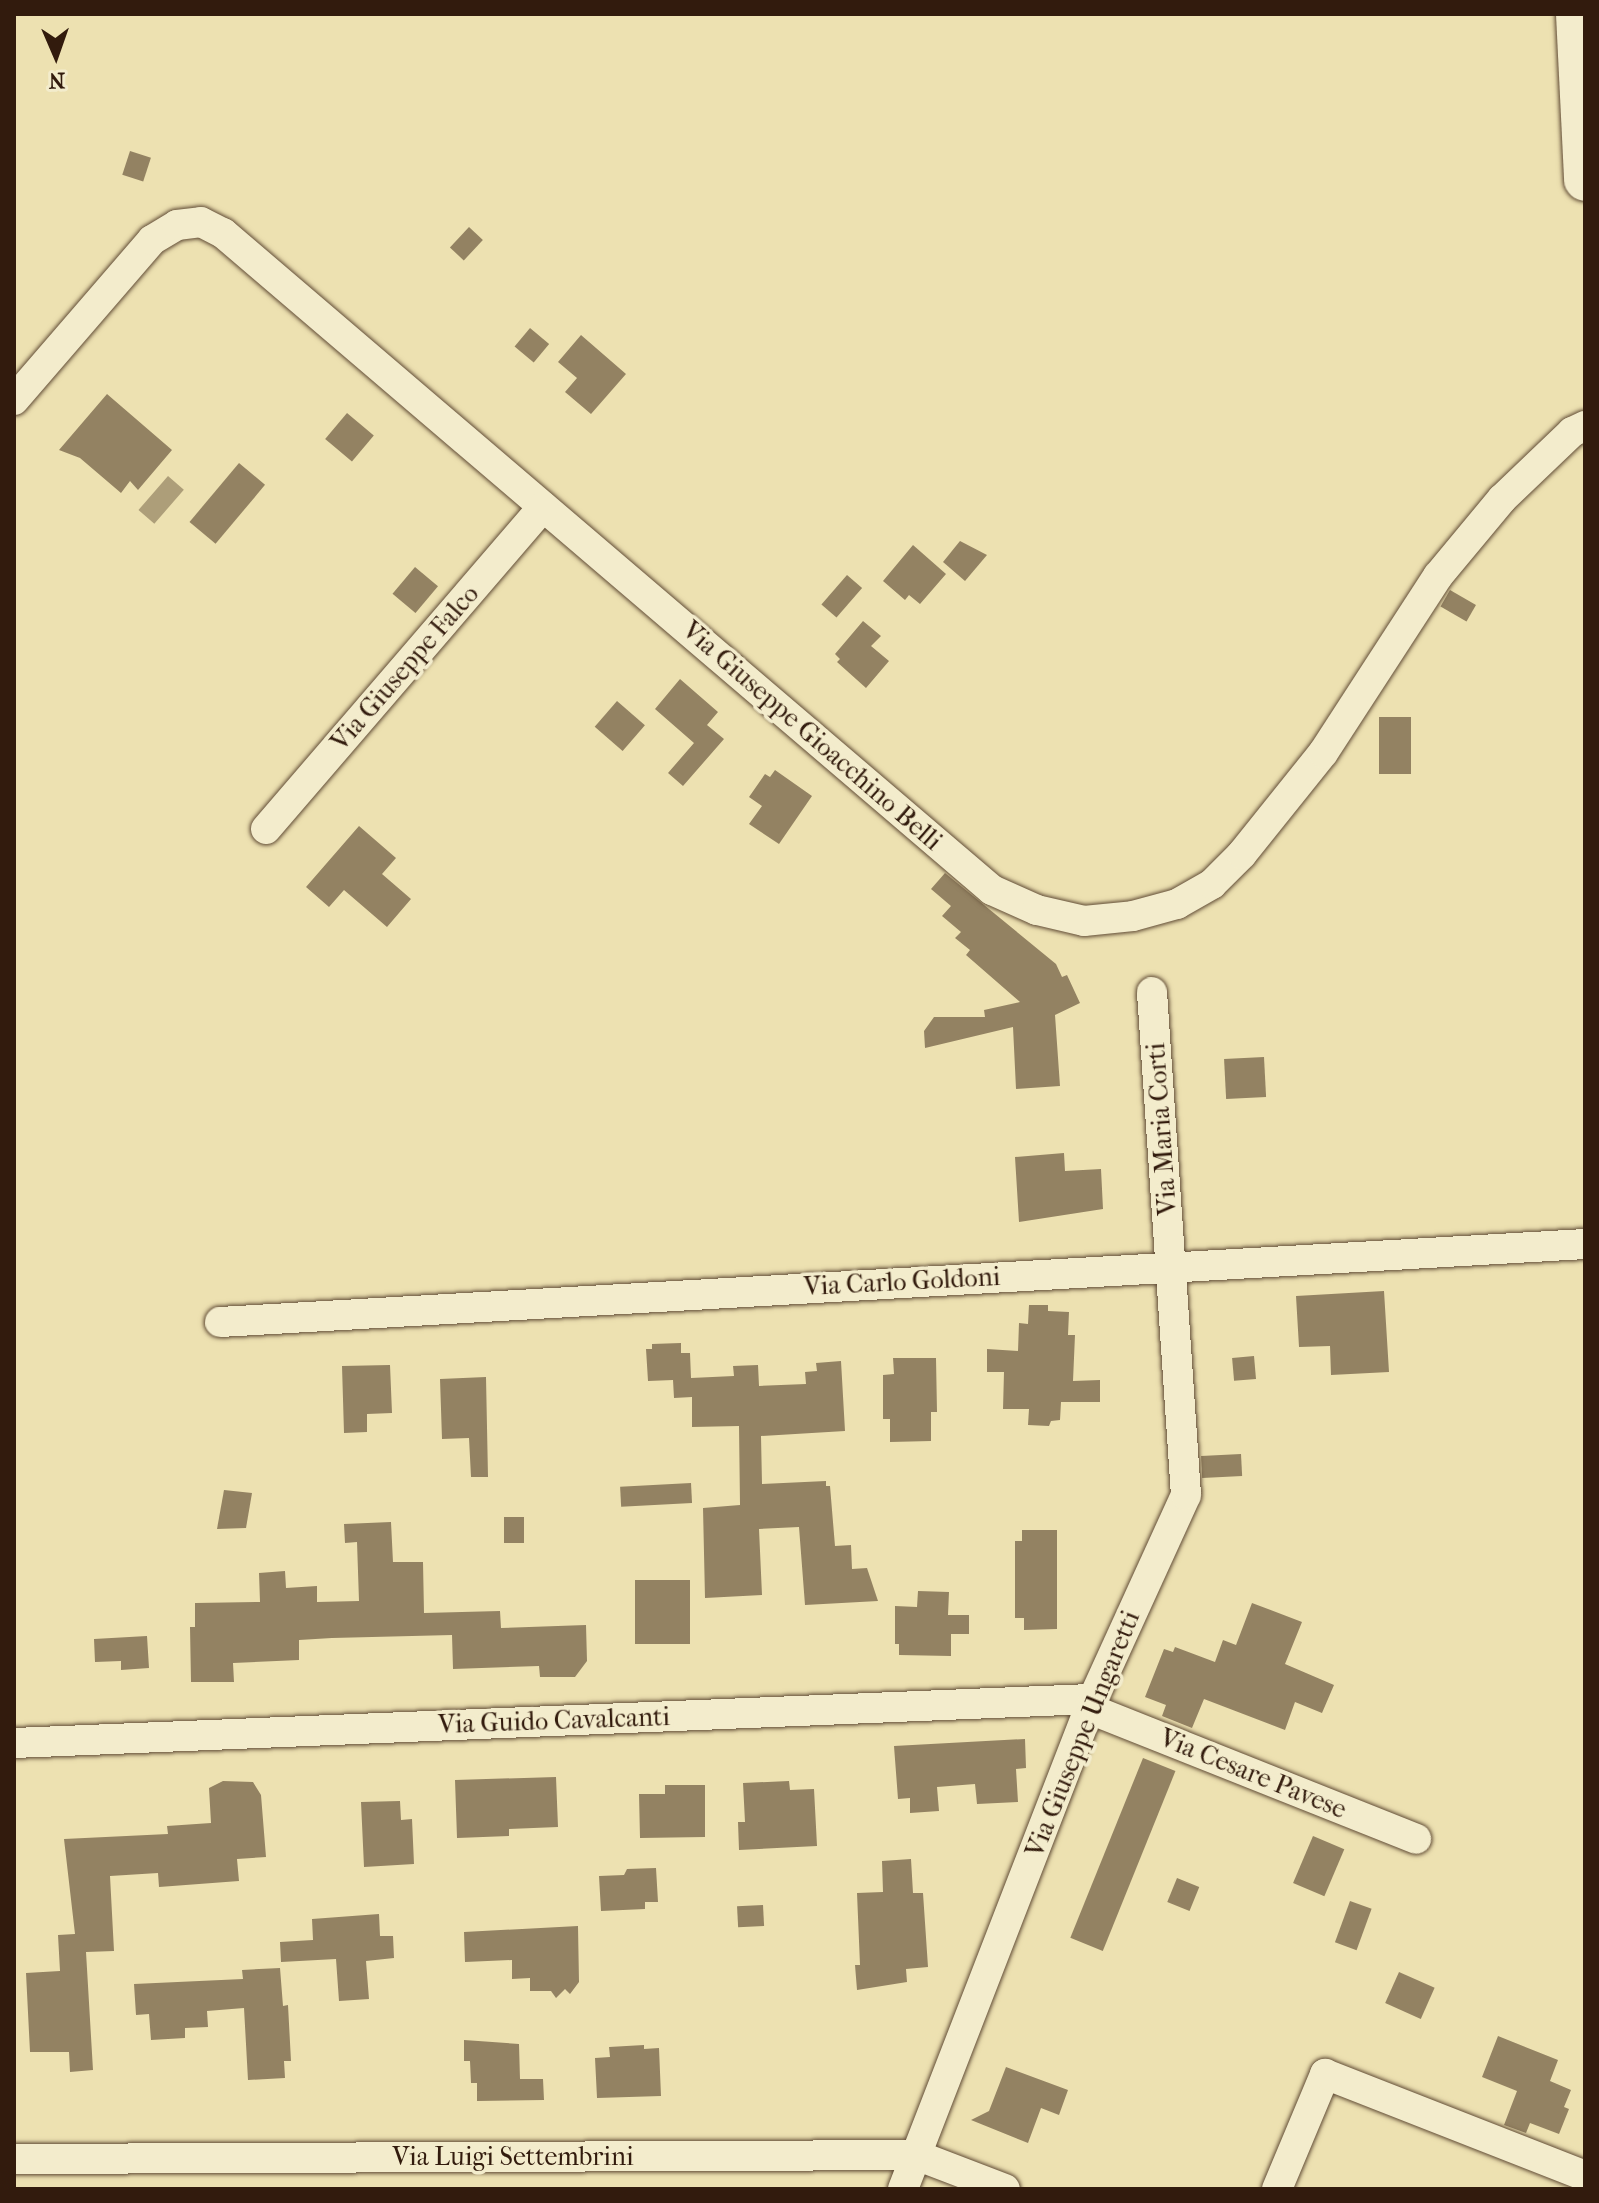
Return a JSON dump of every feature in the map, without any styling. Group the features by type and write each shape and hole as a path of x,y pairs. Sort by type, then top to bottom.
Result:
{"street":[{"path":"1577,14 1585,180"},
{"name":"Via Giuseppe Gioacchino Belli","path":"14,400 152,240 177,225 201,222 223,233 992,890 1037,910 1084,921 1133,916 1177,904 1212,884 1271,822 1323,753 1438,576 1502,499 1572,432 1585,426"},
{"name":"Via Giuseppe Falco","path":"266,829 543,507"},
{"name":"Via Maria Corti","path":"1152,992 1171,1266"},
{"name":"Via Carlo Goldoni","path":"220,1322 1585,1244"},
{"name":"Via Giuseppe Ungaretti","path":"903,2189 1092,1704 1186,1495 1171,1266"},
{"name":"Via Guido Cavalcanti","path":"14,1743 1092,1704"},
{"name":"Via Cesare Pavese","path":"1092,1704 1416,1839"},
{"path":"1277,2189 1325,2074 1585,2176"},
{"name":"Via Luigi Settembrini","path":"14,2159 916,2155 1005,2189"}],"shaded area":[{"path":"168,476 184,490 154,524 138,510"}],"building":[{"path":"130,151 151,158 143,182 122,175"},
{"path":"469,227 483,240 464,260 450,247"},
{"path":"530,328 549,344 534,362 515,346"},
{"path":"581,335 626,374 591,414 565,392 577,378 558,362"},
{"path":"107,394 172,450 138,490 130,481 121,493 80,458 59,450"},
{"path":"347,413 374,435 352,462 325,439"},
{"path":"239,463 265,485 216,544 190,522"},
{"path":"960,541 987,555 965,581 943,562"},
{"path":"913,545 946,574 920,604 909,595 905,600 883,581"},
{"path":"415,567 438,586 415,613 393,594"},
{"path":"847,575 862,588 837,618 821,604"},
{"path":"1450,590 1476,605 1466,621 1440,606"},
{"path":"863,621 881,636 871,646 889,661 866,688 837,662 840,659 835,654"},
{"path":"680,679 718,712 707,725 724,739 683,786 668,773 694,743 655,709"},
{"path":"617,701 645,725 623,751 595,727"},
{"path":"1379,717 1411,717 1411,774 1379,774"},
{"path":"775,770 812,796 779,844 749,824 762,806 749,797 765,774 770,777"},
{"path":"359,826 396,858 382,874 411,899 387,927 344,890 329,907 306,887"},
{"path":"945,873 1056,964 1062,977 1067,975 1080,1003 1055,1015 1060,1086 1016,1089 1013,1027 925,1048 924,1031 934,1017 985,1017 984,1010 1020,1002 966,955 970,950 955,938 961,932 942,916 951,906 931,889"},
{"path":"1264,1057 1266,1097 1226,1099 1224,1059"},
{"path":"1064,1153 1065,1171 1101,1169 1103,1209 1019,1222 1015,1157"},
{"path":"1384,1291 1389,1372 1331,1375 1330,1346 1299,1347 1296,1296"},
{"path":"1029,1305 1048,1305 1048,1311 1069,1312 1068,1335 1075,1335 1073,1381 1100,1380 1100,1402 1061,1402 1060,1420 1051,1421 1049,1426 1028,1425 1029,1409 1003,1409 1004,1372 987,1372 987,1349 1018,1351 1019,1323 1028,1324"},
{"path":"681,1343 681,1353 690,1353 691,1378 734,1376 733,1366 758,1365 759,1386 806,1384 805,1372 817,1371 816,1363 841,1361 845,1431 761,1436 762,1484 826,1481 826,1486 830,1486 835,1546 851,1545 852,1569 867,1568 878,1601 805,1605 799,1527 759,1529 762,1595 705,1598 703,1508 740,1505 739,1426 692,1427 692,1397 674,1398 673,1380 648,1381 646,1349 652,1349 652,1344"},
{"path":"1254,1356 1256,1379 1234,1381 1232,1358"},
{"path":"893,1358 936,1358 937,1412 931,1412 931,1441 890,1442 890,1419 883,1419 883,1375 894,1374"},
{"path":"390,1365 392,1413 367,1414 367,1432 344,1433 342,1366"},
{"path":"486,1377 488,1477 471,1477 469,1438 442,1439 440,1379"},
{"path":"1241,1454 1242,1476 1202,1478 1201,1456"},
{"path":"691,1483 692,1503 621,1507 620,1487"},
{"path":"224,1490 252,1493 246,1528 217,1529"},
{"path":"504,1517 524,1517 524,1543 504,1543"},
{"path":"391,1522 393,1562 423,1562 424,1613 500,1611 501,1628 586,1625 587,1661 575,1677 540,1677 539,1666 453,1669 452,1635 299,1640 299,1660 233,1663 234,1682 191,1682 190,1627 195,1627 195,1603 260,1602 259,1573 285,1571 286,1588 317,1586 317,1602 359,1601 357,1542 345,1543 344,1524"},
{"path":"1022,1530 1057,1530 1057,1629 1024,1630 1024,1618 1015,1618 1015,1541 1022,1541"},
{"path":"635,1580 690,1580 690,1644 635,1644"},
{"path":"918,1591 949,1592 948,1615 969,1615 969,1634 951,1634 951,1656 899,1655 899,1644 895,1644 895,1606 917,1607"},
{"path":"1252,1603 1302,1622 1285,1664 1334,1685 1322,1713 1295,1702 1285,1730 1204,1699 1192,1728 1162,1716 1166,1705 1145,1697 1164,1649 1173,1652 1175,1647 1215,1662 1223,1640 1236,1645"},
{"path":"147,1636 149,1668 121,1670 121,1661 95,1662 94,1639"},
{"path":"1025,1739 1026,1768 1016,1769 1018,1802 977,1804 975,1784 937,1787 939,1811 910,1813 910,1798 898,1799 894,1746"},
{"path":"1143,1758 1175,1771 1103,1951 1070,1938"},
{"path":"556,1777 558,1827 509,1829 509,1836 457,1838 455,1780"},
{"path":"223,1781 253,1782 261,1795 266,1857 237,1859 239,1881 159,1887 158,1873 110,1876 114,1951 86,1952 93,2070 70,2072 69,2052 30,2052 26,1973 60,1971 58,1935 75,1934 64,1839 168,1834 167,1826 211,1823 209,1788"},
{"path":"789,1781 790,1790 814,1789 817,1846 739,1850 738,1822 745,1822 743,1783"},
{"path":"665,1785 705,1785 705,1837 640,1838 639,1794 665,1794"},
{"path":"400,1801 401,1820 412,1819 414,1864 364,1867 361,1802"},
{"path":"1313,1836 1344,1849 1324,1896 1293,1883"},
{"path":"911,1859 913,1893 923,1893 928,1967 906,1969 907,1982 857,1990 855,1965 860,1965 857,1893 883,1892 882,1861"},
{"path":"656,1868 658,1902 645,1902 645,1909 601,1911 599,1876 624,1875 627,1869"},
{"path":"1177,1878 1199,1887 1190,1911 1167,1902"},
{"path":"1350,1901 1372,1909 1357,1950 1335,1942"},
{"path":"763,1905 764,1926 738,1927 737,1906"},
{"path":"379,1914 380,1936 393,1936 394,1958 366,1961 369,1999 339,2001 336,1959 281,1962 280,1942 313,1940 312,1919"},
{"path":"578,1926 579,1982 570,1994 565,1989 556,1998 551,1991 530,1991 530,1978 512,1979 512,1960 465,1962 464,1932"},
{"path":"280,1968 283,2006 288,2005 291,2061 284,2061 285,2078 248,2080 244,2008 207,2011 208,2027 185,2028 185,2038 151,2040 149,2014 136,2015 134,1984 243,1979 242,1970"},
{"path":"1399,1972 1435,1988 1421,2019 1385,2003"},
{"path":"1498,2036 1558,2060 1550,2081 1571,2090 1564,2107 1569,2109 1559,2134 1530,2123 1526,2133 1504,2125 1517,2091 1482,2077"},
{"path":"464,2040 519,2044 520,2079 543,2079 544,2100 477,2101 477,2083 471,2083 470,2061 464,2061"},
{"path":"644,2045 644,2049 659,2048 661,2096 597,2098 595,2058 610,2057 609,2047"},
{"path":"1006,2067 1068,2090 1059,2115 1041,2108 1028,2143 971,2120 989,2111"}]}
